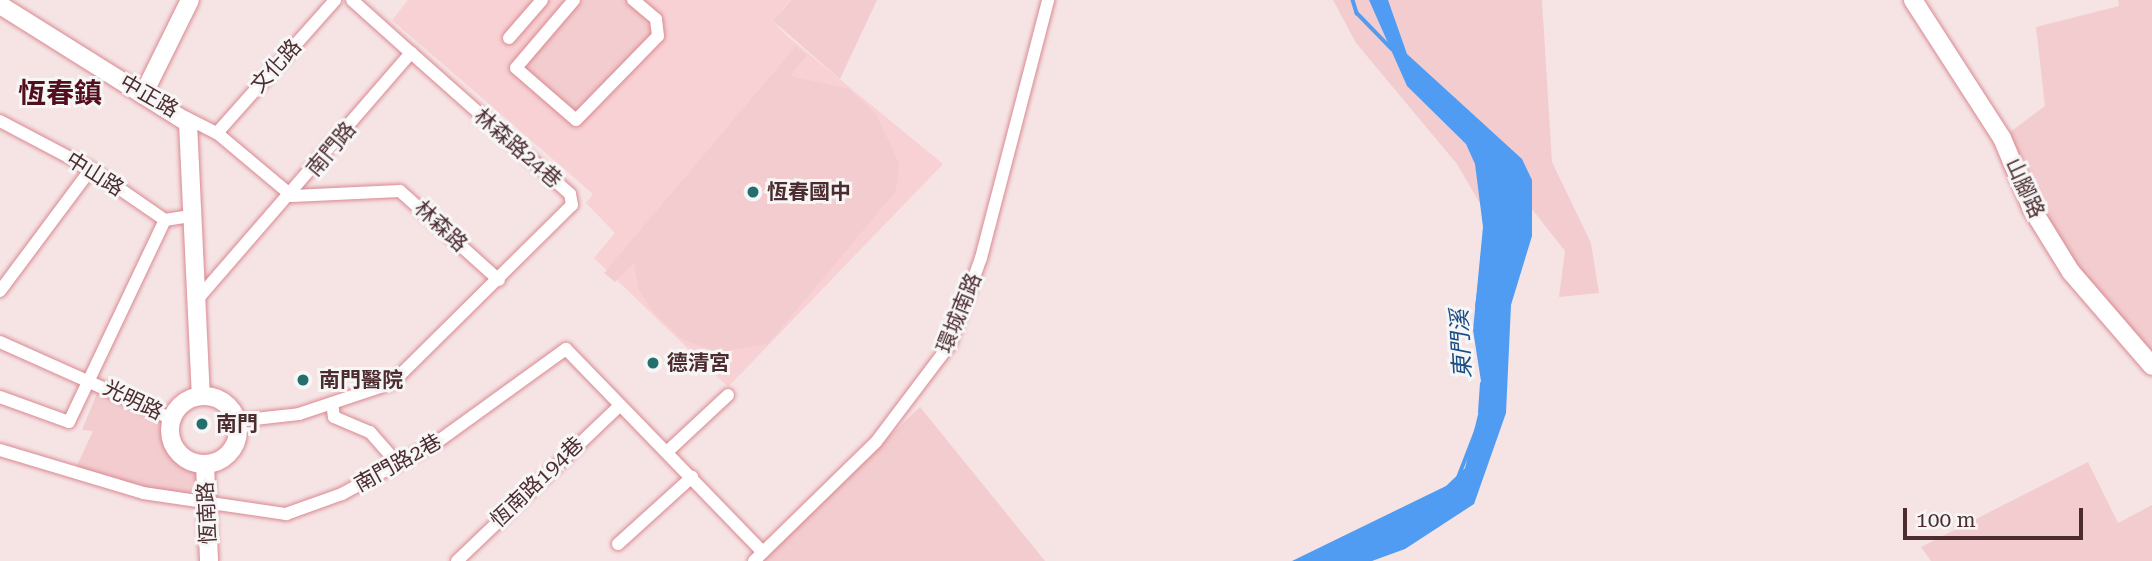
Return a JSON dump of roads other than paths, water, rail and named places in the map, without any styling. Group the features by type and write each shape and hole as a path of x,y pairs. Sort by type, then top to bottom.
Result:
{"street":[{"path":"143,95 190,0"},
{"name":"文化路","path":"217,133 335,0"},
{"path":"352,0 411,53"},
{"path":"526,51 507,36 541,0"},
{"path":"550,0 564,11"},
{"path":"574,0 526,51 519,74 576,120 658,36 656,19 633,0"},
{"name":"環城南路","path":"758,557 883,433 950,344 981,258 1048,0"},
{"name":"山腳路","path":"1913,0 2002,138 2032,209 2071,272 2152,366"},
{"name":"中正路","path":"0,5 143,95 217,133 292,196"},
{"name":"南門路","path":"195,302 292,196 411,53"},
{"name":"林森路24巷","path":"411,53 570,194 572,205 499,280"},
{"path":"185,117 192,137 189,216 201,396"},
{"name":"中山路","path":"0,121 91,169 165,220"},
{"path":"0,291 91,169"},
{"name":"林森路","path":"292,196 400,191 499,280"},
{"path":"93,381 165,220 189,216"},
{"path":"237,421 332,404 408,372 499,280"},
{"name":"光明路","path":"0,342 93,381 172,419"},
{"name":"南門路2巷","path":"0,450 205,505 298,512 398,464 480,414 566,349 619,405"},
{"name":"光明路","path":"0,397 69,422 93,381"},
{"path":"668,452 728,395"},
{"path":"201,396 224,402 237,421 232,451 205,464 177,450 172,419 186,401 201,396"},
{"path":"332,404 334,417 370,432 398,464"},
{"path":"619,405 692,477 758,557"},
{"name":"恆南路194巷","path":"457,561 619,405"},
{"name":"恆南路","path":"205,464 209,561"},
{"path":"618,544 692,477"}],"water":[{"path":"1369,0 1388,0 1407,54 1522,159 1532,180 1532,236 1511,305 1506,413 1474,504 1405,549 1372,561 1292,561 1446,486 1465,468 1483,394 1473,330 1483,227 1475,164 1466,144 1407,86"}],"waterway":[{"name":"東門溪","path":"1353,0 1357,13 1392,49"},
{"name":"東門溪","path":"1477,307 1480,285"},
{"name":"東門溪","path":"1480,412 1482,384"},
{"name":"東門溪","path":"1458,478 1478,426"}],"place":[{"name":"恆春國中","path":"753,192"},
{"name":"德清宮","path":"653,363"},
{"name":"南門醫院","path":"303,380"},
{"name":"南門","path":"202,424"}],"district":[{"name":"恆春鎮","path":"60,94"}]}
